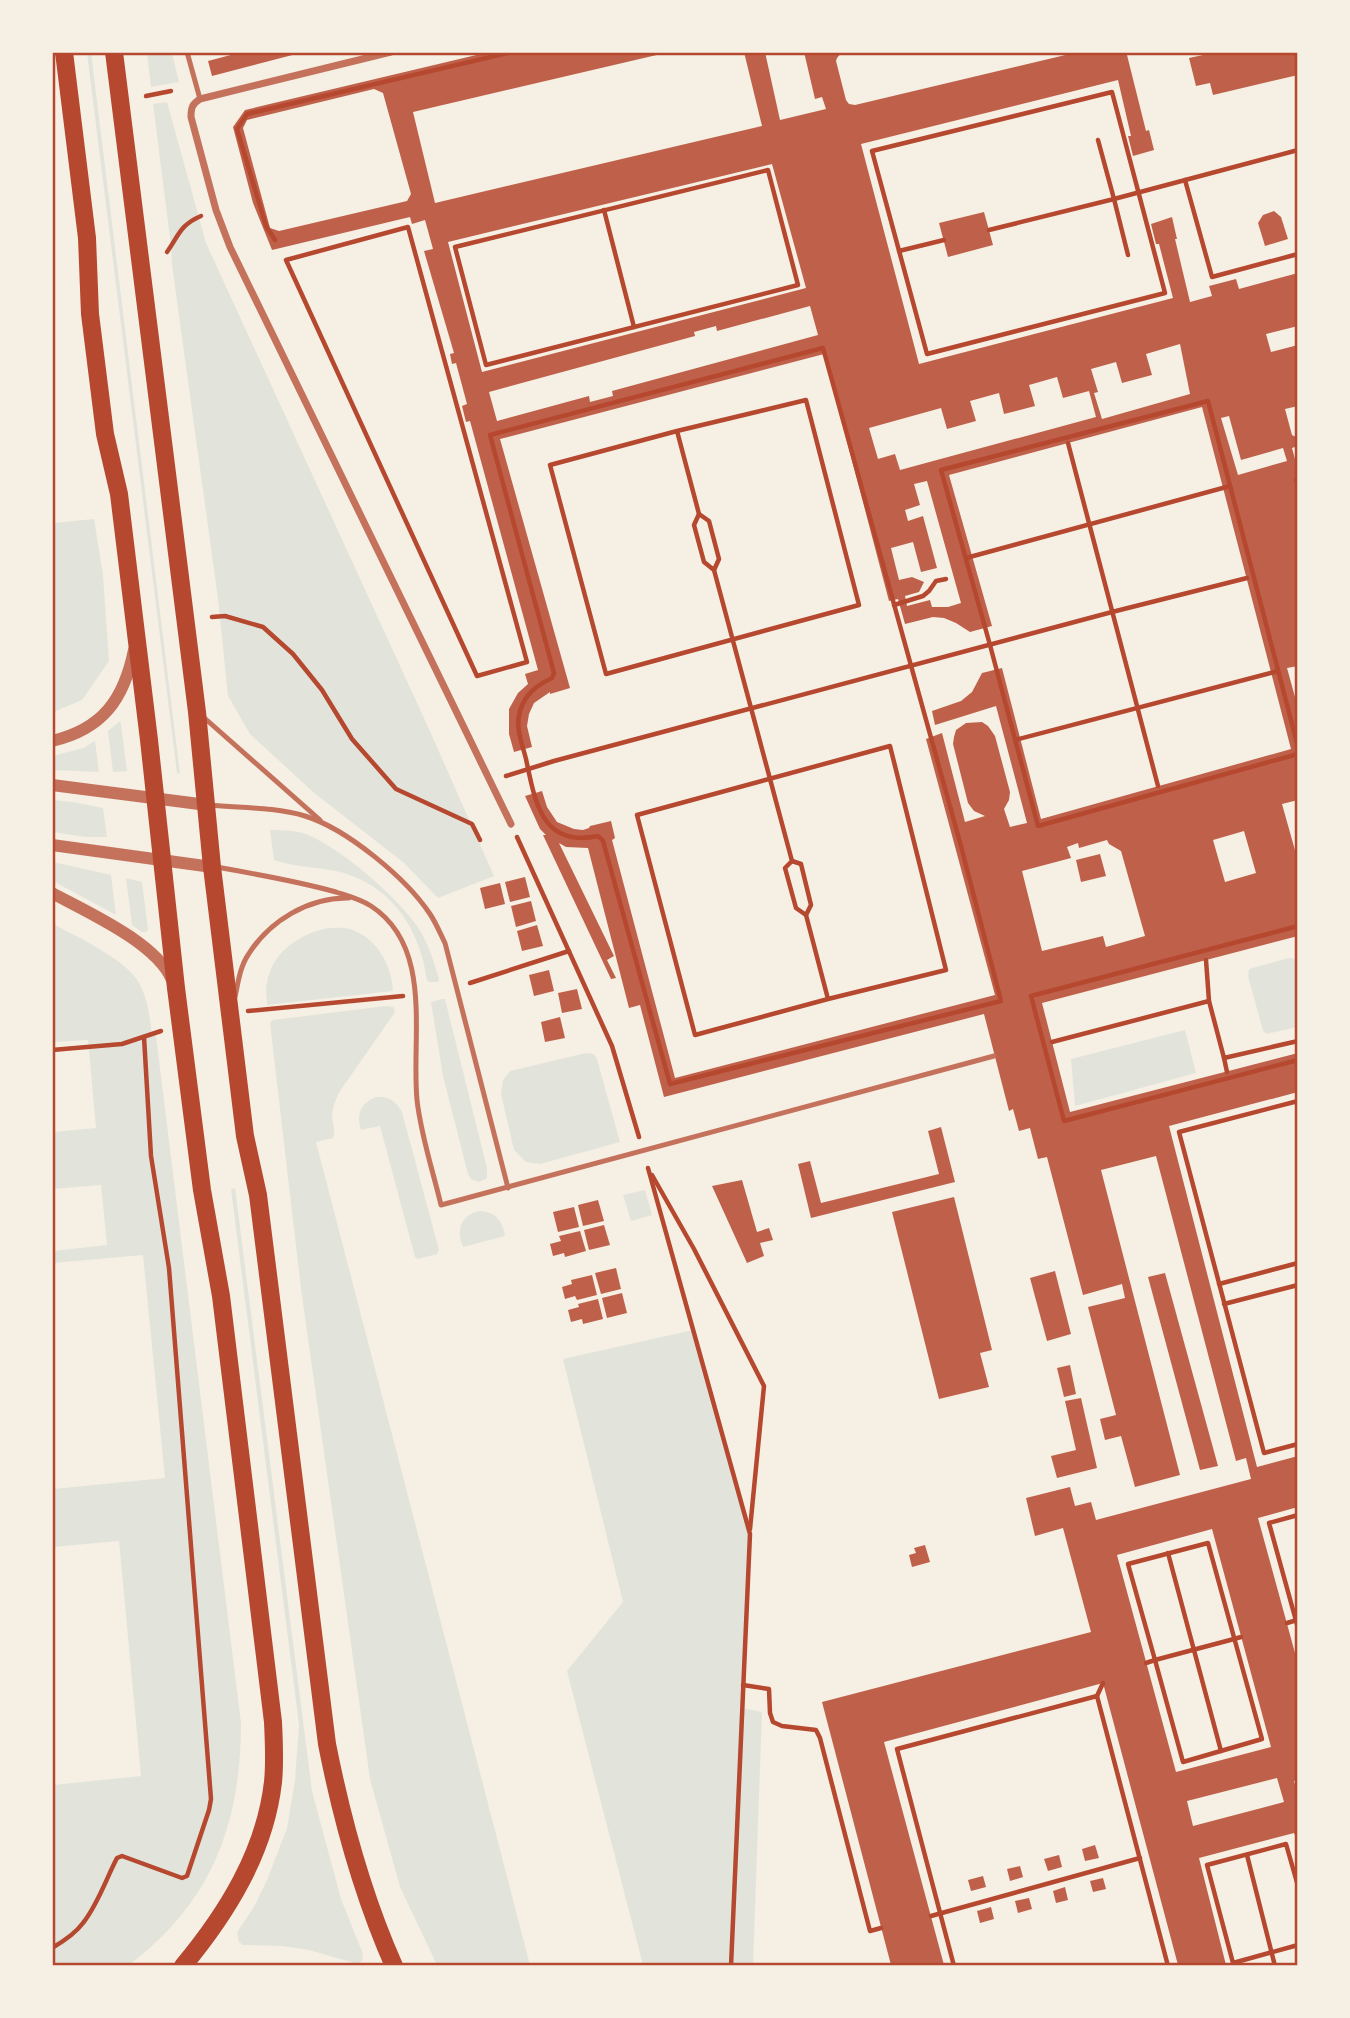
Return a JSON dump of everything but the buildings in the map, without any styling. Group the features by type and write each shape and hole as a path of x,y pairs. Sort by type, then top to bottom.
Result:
{"main road":[{"path":"64,52 87,238 90,314 105,434 119,494 176,988 202,1190 223,1310 274,1722 273,1783 260,1836 238,1889 226,1910 183,1965"},
{"path":"114,52 197,712 230,1013 246,1136 258,1195 327,1744 358,1874 394,1965"}],"street":[{"path":"391,52 200,99 194,102 191,117 216,211 230,247 511,824"},
{"path":"52,741 93,725 108,711 122,691 130,672 136,640"},
{"path":"52,785 207,805"},
{"path":"52,845 212,867"},
{"path":"52,893 146,948 170,974 176,988"}],"lane":[{"path":"187,52 200,99"},
{"path":"197,712 322,822 377,858 430,914 445,943 508,1188"},
{"path":"207,805 279,811 322,822"},
{"path":"212,867 317,887 358,899 389,922 399,935 410,959 415,994 417,1101 441,1205 508,1188 642,1147 995,1056"},
{"path":"230,1013 246,957 272,928 293,912 315,902 339,898 358,899"}],"path":[{"path":"275,240 266,226 237,129 247,114 512,52"},
{"path":"146,96 171,91"},
{"path":"1112,92 1165,293 926,354 899,251 872,151 1112,92"},
{"path":"1098,140 1128,255"},
{"path":"989,230 1297,149"},
{"path":"768,170 798,285 634,327 486,365 455,247 768,170"},
{"path":"1185,180 1212,276 1297,254"},
{"path":"604,210 634,327"},
{"path":"167,252 188,222 216,211"},
{"path":"408,227 527,662 477,677 286,260 408,227"},
{"path":"899,251 944,240"},
{"path":"823,348 894,605 1002,1001 670,1084 603,841 598,836 586,839 563,836 554,830 541,813 534,793 519,736 519,713 535,688 552,678 554,673 490,435 823,348"},
{"path":"806,400 859,605 606,674 550,465 677,431 806,400"},
{"path":"1297,747 1208,401 940,470 1038,826 1297,754"},
{"path":"677,431 699,514 694,526 697,538 704,562 713,570 792,861"},
{"path":"1068,443 1158,786"},
{"path":"1297,480 1297,486"},
{"path":"966,558 1230,486"},
{"path":"699,514 709,521 719,559 713,570"},
{"path":"498,779 750,709 1247,578"},
{"path":"894,605 921,597 936,581 946,579"},
{"path":"212,617 225,616 263,627 293,654 322,691 352,739 397,789 472,824 481,839"},
{"path":"1015,740 1278,671"},
{"path":"890,746 946,970 695,1035 637,815 770,779 890,746"},
{"path":"511,824 612,1046 642,1147"},
{"path":"792,861 785,868 796,908 806,915 828,999"},
{"path":"792,861 801,864 811,905 806,915"},
{"path":"1297,926 1031,996 1064,1121 1297,1060"},
{"path":"467,984 569,951"},
{"path":"1206,960 1209,1001 1227,1072"},
{"path":"261,1009 396,998"},
{"path":"1052,1042 1209,1001"},
{"path":"52,1050 122,1044 162,1031"},
{"path":"52,1948 71,1936 82,1924 117,1858 122,1856 182,1878 187,1876 211,1799 169,1268 151,1156 144,1037"},
{"path":"1224,1058 1297,1041"},
{"path":"1297,1101 1179,1132 1264,1453 1297,1444"},
{"path":"1237,1108 1240,1116"},
{"path":"731,1965 750,1534 764,1386 694,1249 648,1168 750,1534"},
{"path":"1219,1284 1297,1263"},
{"path":"1224,1304 1297,1285"},
{"path":"1297,1516 1269,1523 1297,1628"},
{"path":"1208,1543 1262,1739 1183,1762 1129,1564 1168,1553 1208,1543"},
{"path":"1168,1553 1221,1751"},
{"path":"1287,1623 1296,1620"},
{"path":"1146,1663 1241,1637"},
{"path":"1103,1683 1097,1696 1168,1965"},
{"path":"743,1685 769,1689 769,1713 773,1722 782,1726 816,1730 870,1931 881,1928"},
{"path":"954,1965 897,1749 1097,1696"},
{"path":"1233,1964 1207,1865 1286,1844 1297,1886"},
{"path":"1247,1855 1275,1965"},
{"path":"931,1916 1140,1858"},
{"path":"1226,1965 1297,1945"}],"shaded area":[{"path":"87,53 91,53 180,774 177,773"},
{"path":"147,53 172,53 179,82 151,87"},
{"path":"167,102 206,243 494,876 438,898 404,863 313,792 250,734 228,696 218,599 172,265 153,104"},
{"path":"94,519 103,575 109,661 82,700 53,712 53,523"},
{"path":"120,721 127,771 113,772 108,731"},
{"path":"95,741 99,772 53,770 53,756 83,748"},
{"path":"53,800 103,808 107,837 53,832"},
{"path":"270,830 299,832 317,839 350,860 383,888 419,929 431,954 438,982 427,980 411,929 402,914 377,889 344,873 274,860"},
{"path":"53,862 111,875 116,915 53,881"},
{"path":"126,878 142,882 148,930 146,932 132,925"},
{"path":"53,924 100,949 133,974 145,996 152,1036 156,1036 241,1723 235,1795 216,1859 181,1915 157,1941 129,1965 53,1965 53,1785 141,1776 119,1541 53,1547 53,1489 165,1478 143,1255 53,1263 53,1251 107,1245 101,1185 53,1189 53,1132 96,1128 88,1040 53,1042"},
{"path":"328,928 350,929 368,938 386,962 393,991 267,1005 267,982 275,961 298,940"},
{"path":"1289,958 1297,959 1297,1027 1267,1034 1263,1031 1248,976 1249,969"},
{"path":"445,999 487,1168 487,1178 479,1182 471,1179 468,1174 443,1076 431,1002"},
{"path":"393,1007 393,1015 336,1100 332,1114 333,1138 316,1142 530,1965 437,1965 400,1887 370,1779 301,1289 270,1023 273,1020"},
{"path":"1185,1030 1196,1073 1075,1106 1071,1059"},
{"path":"586,1053 594,1054 597,1059 620,1142 540,1164 526,1162 514,1150 501,1094 503,1080 510,1071"},
{"path":"376,1097 392,1100 402,1112 439,1250 437,1254 418,1259 415,1257 380,1126 361,1130 361,1110 367,1102"},
{"path":"235,1188 312,1791 341,1899 363,1954 362,1961 358,1964 309,1950 243,1945 239,1942 237,1932 254,1907 267,1880 287,1828 295,1780 299,1725 231,1189"},
{"path":"645,1190 652,1215 631,1221 623,1195"},
{"path":"478,1211 497,1218 505,1236 463,1247 461,1225 467,1217"},
{"path":"693,1330 750,1534 742,1708 762,1712 753,1965 643,1965 567,1671 623,1602 563,1359"}]}
